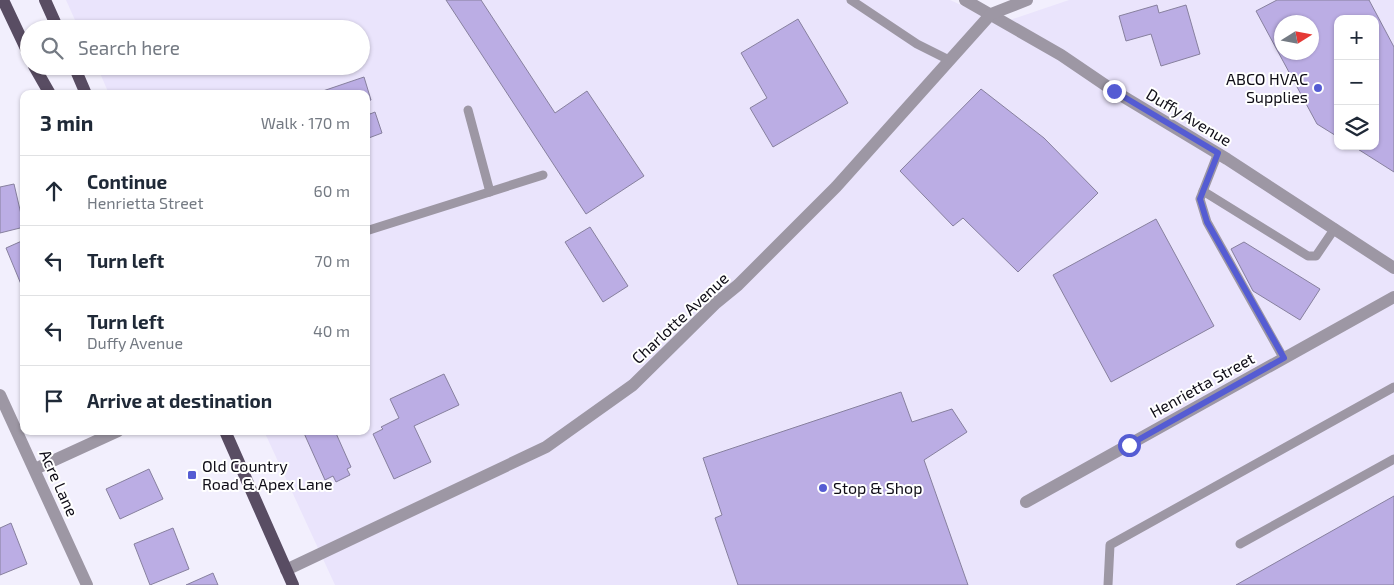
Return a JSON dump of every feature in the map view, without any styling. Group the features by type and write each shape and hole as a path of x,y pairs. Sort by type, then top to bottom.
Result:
{"main road":[{"path":"3,0 20,36"},
{"path":"45,0 54,20"},
{"path":"39,75 48,90"},
{"path":"78,75 84,90"},
{"path":"227,435 293,585"}],"street":[{"name":"Duffy Avenue","path":"965,0 1061,55 1114,91 1218,153 1394,268"},
{"name":"Charlotte Avenue","path":"286,570 546,447 633,385 716,303 738,285 836,187 991,14 1027,0"},
{"name":"Henrietta Street","path":"1026,502 1394,297"},
{"name":"Acre Lane","path":"0,395 87,585"},
{"path":"35,469 109,435"}],"lane":[{"path":"851,0 917,44 949,60"},
{"path":"468,110 490,192"},
{"path":"1218,153 1200,199 1207,222 1284,358"},
{"path":"370,230 543,175"},
{"path":"1203,190 1308,256 1316,256 1335,228"},
{"path":"1108,585 1110,544 1394,388"},
{"path":"1240,544 1394,459"}],"shaded area":[{"path":"66,0 950,0 1001,23 1069,0 1394,0 1394,585 335,585 266,435 370,435 370,90 107,90 101,75 370,75 370,20 75,20"}],"building":[{"path":"446,0 481,0 555,113 587,91 644,176 586,214"},
{"name":"ABCO HVAC Supplies","path":"1277,0 1369,0 1377,15 1334,15 1334,135 1317,124 1282,60 1319,60 1319,15 1274,15 1274,44 1256,11"},
{"path":"1157,5 1159,13 1186,5 1200,54 1161,66 1151,34 1126,41 1119,16"},
{"path":"798,19 848,103 773,147 750,108 767,98 741,53"},
{"name":"ABCO HVAC Supplies","path":"1379,19 1394,47 1394,172 1359,150 1379,150"},
{"path":"364,77 368,90 326,90"},
{"path":"981,89 1044,138 1098,193 1018,272 963,218 953,226 900,171"},
{"path":"375,112 382,133 370,138 370,114"},
{"path":"14,184 20,210 20,228 0,233 0,187"},
{"path":"1156,219 1214,326 1111,382 1053,275"},
{"path":"590,227 628,286 603,302 565,242"},
{"path":"20,242 20,282 6,248"},
{"path":"1244,242 1320,289 1300,320 1253,291 1231,249"},
{"path":"444,374 459,405 414,426 431,462 394,479 373,434 383,429 381,427 399,418 390,399"},
{"name":"Stop & Shop","path":"901,392 912,422 952,409 967,432 924,460 968,585 738,585 715,518 722,515 703,458"},
{"path":"305,435 337,435 351,467 347,469 350,475 336,482 333,476 325,480"},
{"path":"149,469 163,499 120,519 106,489"},
{"path":"1394,496 1394,585 1236,585"},
{"path":"11,523 27,564 0,575 0,528"},
{"path":"173,528 189,569 150,585 134,544"},
{"path":"213,573 218,585 186,585"}],"place":[{"name":"ABCO HVAC Supplies","path":"1318,88"},
{"name":"Old Country Road & Apex Lane","path":"192,475"},
{"name":"Stop & Shop","path":"823,488"}],"route":[{"path":"1114,91 1218,153 1200,199 1207,222 1284,358 1129,445"}]}
